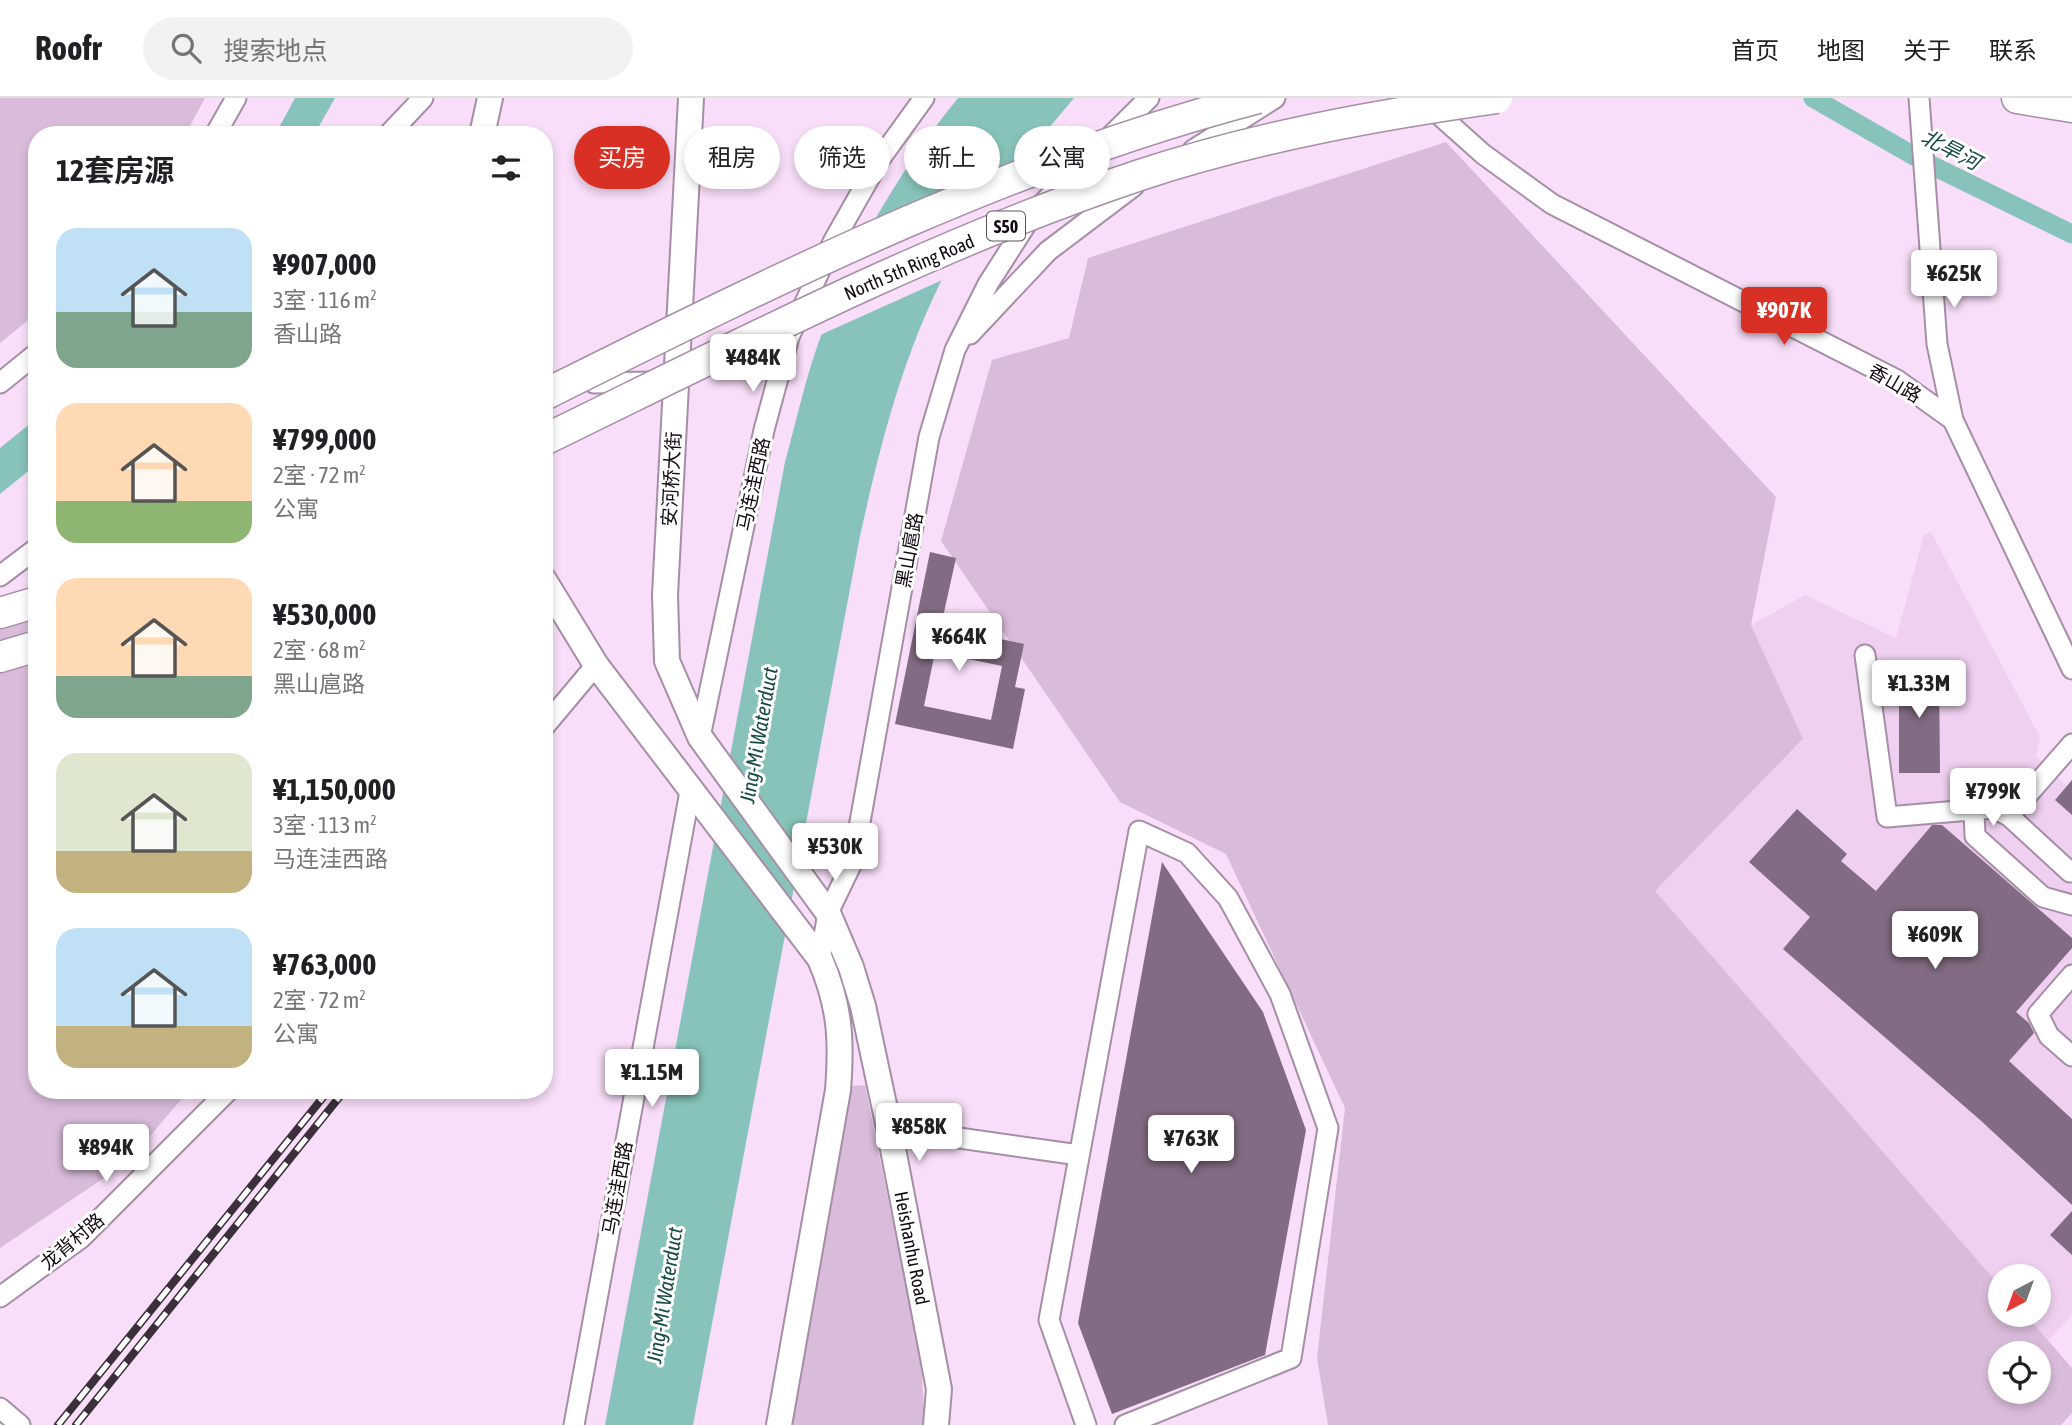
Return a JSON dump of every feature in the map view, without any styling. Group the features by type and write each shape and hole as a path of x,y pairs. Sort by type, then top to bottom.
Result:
{"highway":[{"name":"S50","path":"553,391 902,222 1037,167 1120,137 1258,98"},
{"name":"North 5th Ring Road","path":"553,436 906,267 1141,175 1292,135 1417,109 1497,98"},
{"path":"2017,98 2072,107"},
{"path":"0,614 28,605"},
{"path":"0,657 28,649"}],"main road":[{"path":"484,126 490,98"},
{"name":"安河桥大街","path":"691,98 665,595 667,661 700,737 804,877"},
{"path":"553,595 596,665 691,786 820,959 837,1006 842,1042 838,1090 779,1425"},
{"name":"Heishanhu Road","path":"804,877 828,913 863,1006 939,1389 936,1425"}],"street":[{"path":"220,126 236,98"},
{"path":"397,126 423,98"},
{"name":"马连洼西路","path":"700,737 764,430 789,337 833,242 880,159 924,98"},
{"name":"黑山扈路","path":"820,959 828,913 853,861 929,437 955,350 988,284 1034,212 1149,98"},
{"path":"955,350 1048,251 1095,213 1275,98"},
{"name":"香山路","path":"1421,98 1483,154 1552,204 1897,380 1953,420 2072,669"},
{"path":"1919,98 1919,133 1937,344 1953,420"},
{"path":"0,383 28,360"},
{"path":"594,383 676,382"},
{"path":"0,576 28,555"},
{"path":"1864,655 1887,817 1994,808 2009,816 2071,874"},
{"path":"553,716 596,665"},
{"path":"2009,816 2072,744"},
{"name":"马连洼西路","path":"574,1425 691,786"},
{"path":"1974,810 1975,836 2043,897 2072,905"},
{"path":"1086,1425 1049,1320 1139,831 1187,853 1228,898 1280,994 1328,1128 1291,1358 1125,1425"},
{"path":"2072,975 2038,1014 2049,1035 2072,1056"},
{"name":"龙背村路","path":"0,1297 82,1238 220,1099"},
{"path":"889,1128 1079,1155"},
{"path":"939,1389 948,1425"},
{"path":"0,1408 20,1425"}],"shaded area":[{"path":"0,98 205,98 190,126 28,126 28,320 0,343"},
{"path":"1446,142 1776,497 1751,625 1803,739 1655,891 1988,1272 1988,1327 2036,1327 2048,1341 1988,1341 1988,1404 2051,1404 2051,1344 2072,1368 2072,1413 2061,1425 1328,1425 1317,1358 1345,1108 1226,854 1120,802 941,541 992,360 1069,338 1088,258"},
{"path":"1931,532 2040,737 2036,756 2072,791 2072,1315 2048,1341 2036,1327 2051,1327 2051,1264 1988,1264 1988,1272 1654,891 1803,740 1751,625 1805,595 1896,638 1924,535"},
{"path":"28,603 28,1099 181,1099 129,1161 0,1248 0,623"},
{"path":"865,1085 921,1361 925,1425 789,1425 850,1086"}],"water":[{"path":"295,98 335,98 319,126 280,126"},
{"path":"958,98 1074,98 1051,126 1014,126 1014,171 1000,188 1000,126 937,126"},
{"name":"Jing-Mi Waterduct","path":"904,172 904,189 999,189 964,239 923,321 906,364 880,452 859,541 693,1425 605,1425 785,462 815,353 828,319 858,252"},
{"path":"28,425 28,471 0,494 0,448"}],"pier":[{"path":"1014,170 1014,177 992,204 949,277 818,336 853,253 977,189 1000,189 1000,177"}],"building":[{"path":"930,552 956,558 941,626 1024,644 1015,687 1025,689 1013,749 895,724","holes":["935,652 1002,666 991,720 924,706"]},
{"path":"1939,667 1940,773 1899,773 1899,668"},
{"path":"2072,780 2072,815 2055,800"},
{"path":"1797,809 1847,854 1841,861 1876,891 1932,825 1942,825 2072,938 2072,948 2016,1012 2029,1023 2034,1033 2009,1061 2072,1119 2072,1205 1979,1119 1783,949 1810,917 1749,862"},
{"path":"1162,862 1263,1012 1306,1130 1265,1355 1112,1414 1078,1323"},
{"path":"2072,1211 2072,1255 2050,1235"}],"waterway":[{"name":"北旱河","path":"1813,98 1921,160 2072,234"}],"railway":[{"path":"58,1425 322,1099"},
{"path":"76,1425 338,1099"}]}
